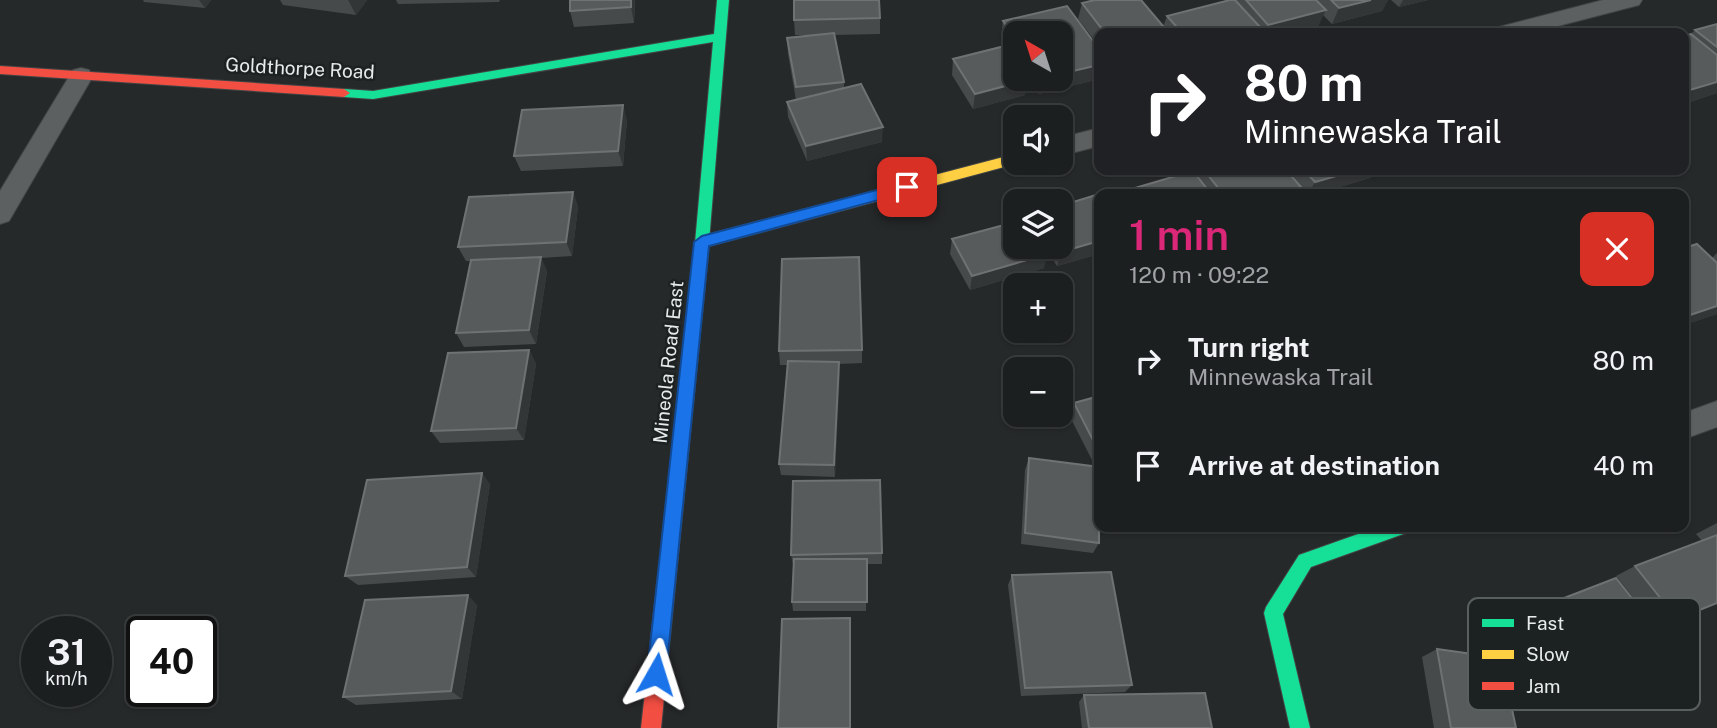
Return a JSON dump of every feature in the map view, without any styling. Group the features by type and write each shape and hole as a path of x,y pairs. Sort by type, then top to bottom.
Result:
{"street":[{"name":"Mineola Road East","path":"651,728 702,242 723,0"},
{"path":"1523,28 1632,0"},
{"name":"Goldthorpe Road","path":"0,70 373,95 719,37"},
{"path":"0,214 81,76"},
{"path":"1073,144 1094,138"},
{"path":"702,242 1003,162"},
{"path":"1689,424 1717,414"},
{"path":"1300,728 1273,612 1305,561 1386,532"}],"building":[{"path":"570,0 631,0 631,7 570,11"},
{"path":"794,0 879,0 880,18 794,20"},
{"path":"1095,0 1141,0 1165,28 1101,28 1082,3"},
{"path":"1235,0 1260,27 1178,28 1167,16"},
{"path":"1246,0 1316,0 1326,10 1268,25"},
{"path":"1331,0 1371,0 1339,8"},
{"path":"1067,6 1094,42 1094,66 1073,71 1073,21 1003,21"},
{"path":"1717,24 1717,47 1695,30"},
{"path":"834,33 844,82 796,87 787,38"},
{"path":"1689,35 1717,55 1717,82 1690,90 1689,89"},
{"path":"1003,46 1003,87 975,94 953,59"},
{"path":"861,84 883,127 806,146 787,102"},
{"path":"623,105 618,151 514,156 522,110"},
{"path":"1179,175 1196,175 1207,189 1131,189"},
{"path":"1208,175 1290,175 1301,187 1294,189 1219,189"},
{"path":"1309,175 1340,175 1315,182"},
{"path":"573,192 566,242 458,247 469,197"},
{"path":"1094,196 1094,242 1073,249 1073,202"},
{"path":"1003,225 1003,259 1031,259 972,276 952,239"},
{"path":"1697,244 1717,263 1717,306 1689,315 1689,246"},
{"path":"541,257 529,330 456,333 471,260"},
{"path":"859,257 862,350 779,351 782,259"},
{"path":"529,350 516,428 431,431 448,353"},
{"path":"788,361 839,362 834,465 779,464"},
{"path":"1094,397 1094,442 1074,403"},
{"path":"1029,458 1094,466 1094,532 1099,532 1099,543 1025,533"},
{"path":"482,473 467,567 345,576 367,480"},
{"path":"880,480 882,553 791,555 793,481"},
{"path":"1717,535 1717,603 1700,610 1700,598 1660,598 1635,566"},
{"path":"794,559 867,559 867,602 792,602"},
{"path":"1111,572 1132,685 1025,688 1012,575"},
{"path":"1616,578 1632,598 1564,598"},
{"path":"468,595 451,691 343,697 365,600"},
{"path":"850,618 850,728 778,728 782,619"},
{"path":"1437,649 1468,653 1468,710 1512,710 1516,728 1451,728"},
{"path":"1205,693 1212,728 1089,728 1084,695"}],"traffic: fast":[{"path":"701,254 723,0"},
{"path":"344,93 373,95 719,37"},
{"path":"1300,728 1273,613 1305,561 1386,532"}],"traffic: slow":[{"path":"702,242 1003,162"}],"traffic: jam":[{"path":"0,70 344,93"},
{"path":"651,728 701,254"}],"route":[{"path":"656,674 702,242 907,187"}]}
